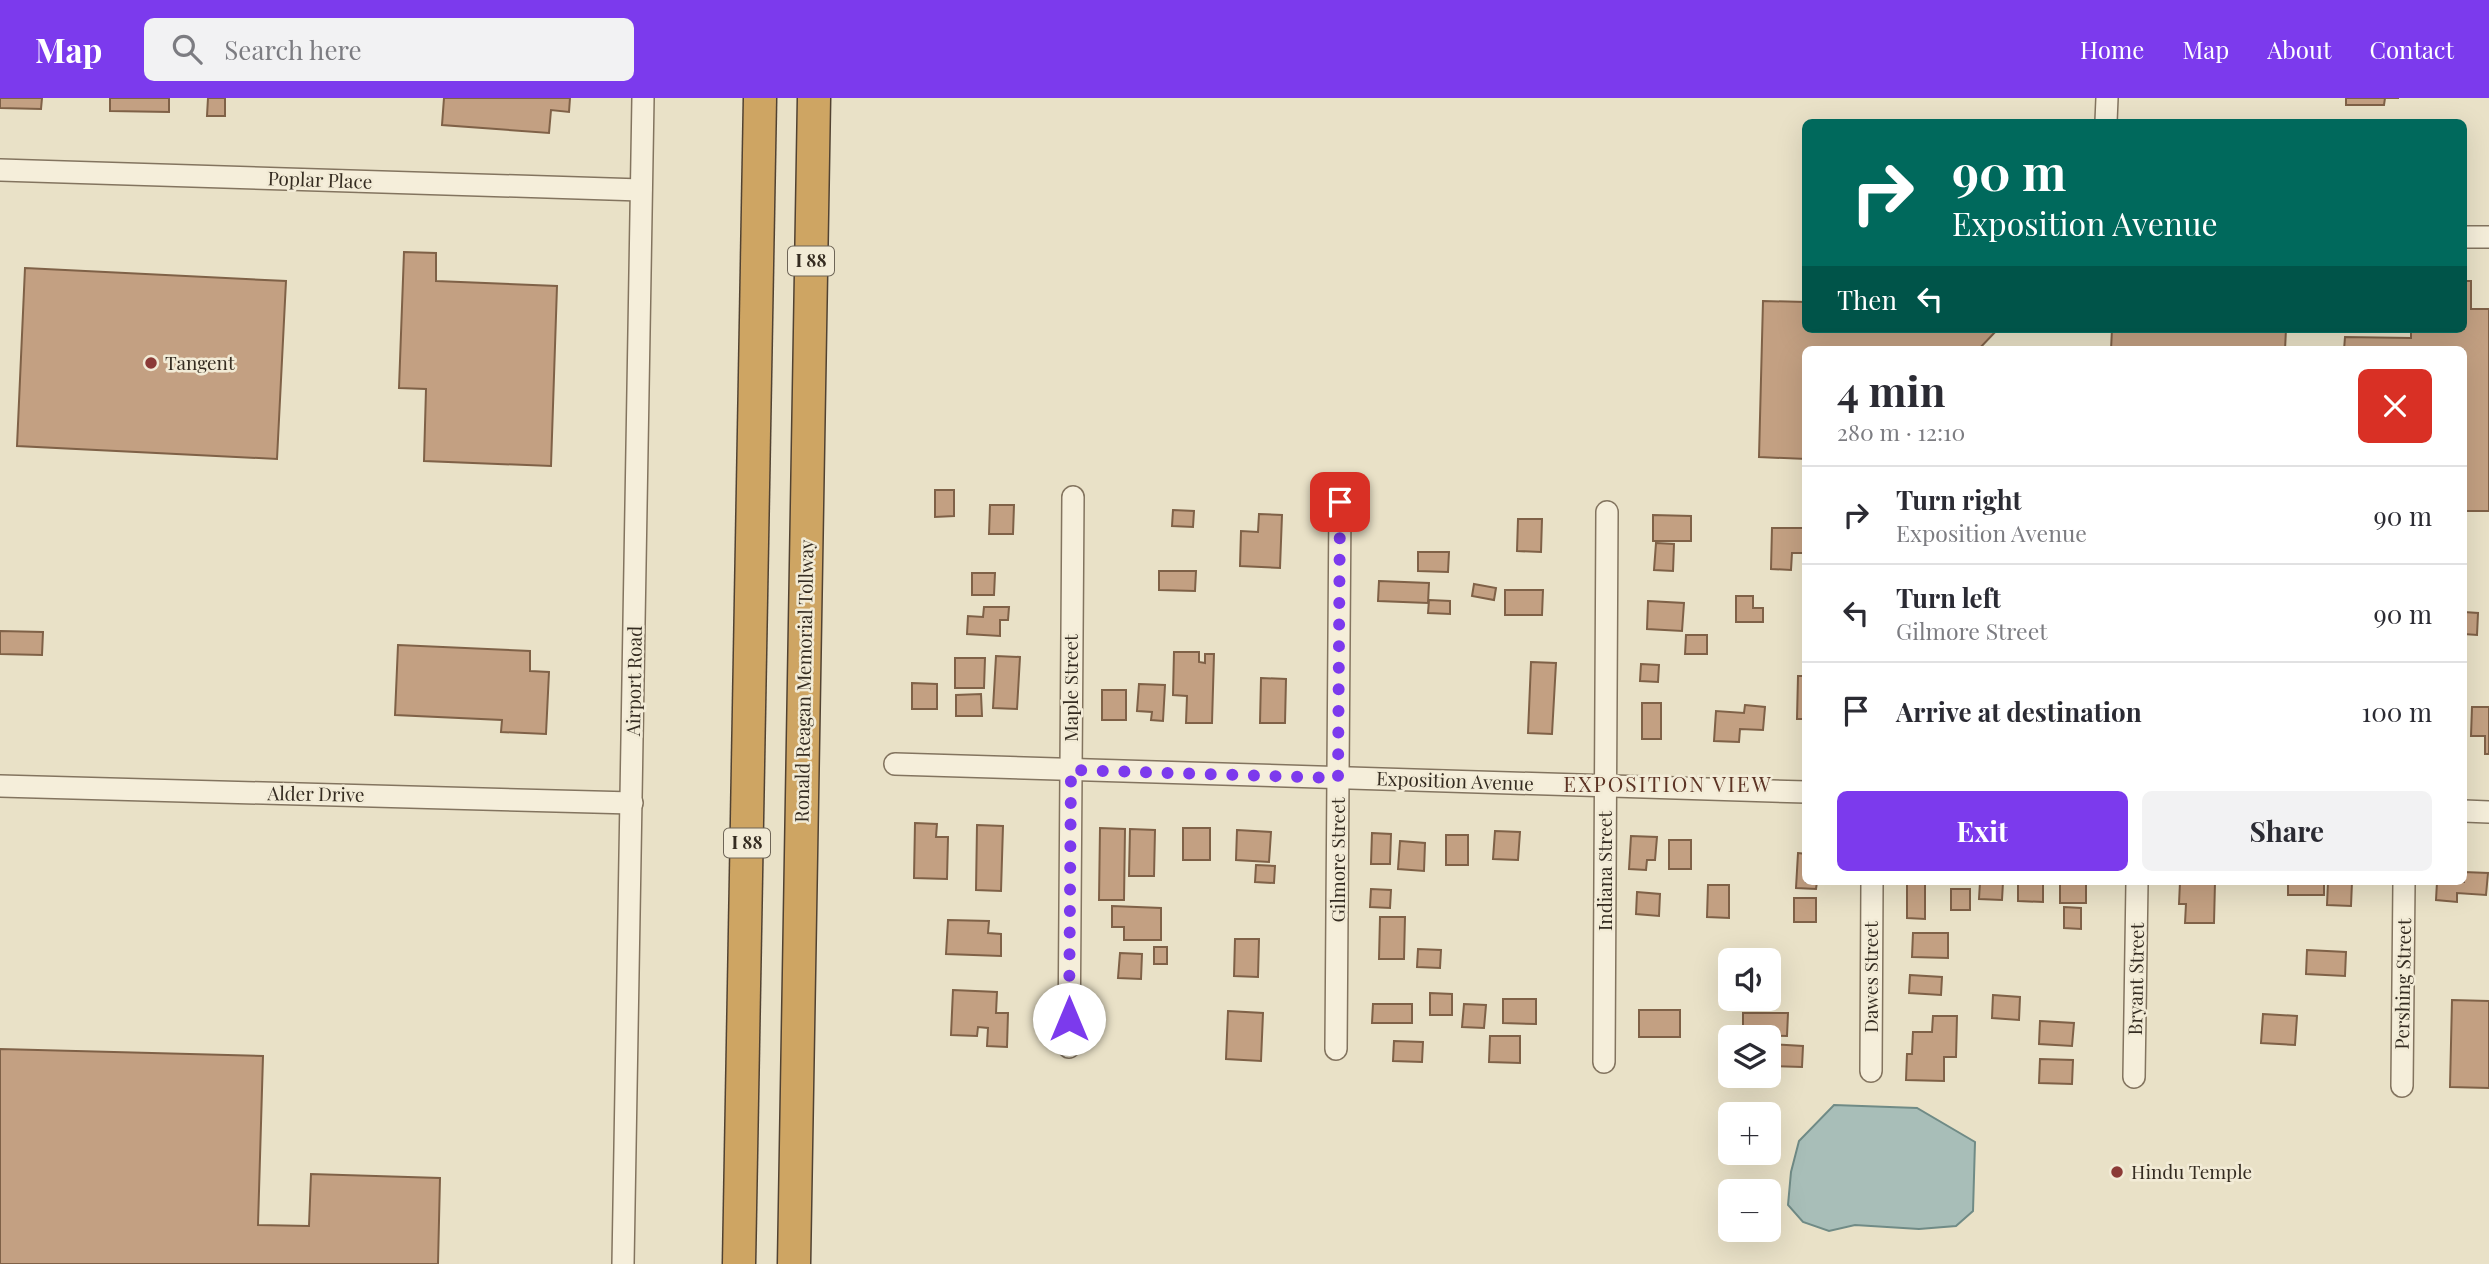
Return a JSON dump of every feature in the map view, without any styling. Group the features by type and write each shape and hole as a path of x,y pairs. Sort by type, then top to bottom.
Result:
{"highway":[{"name":"I 88","path":"739,1264 760,98"},
{"name":"Ronald Reagan Memorial Tollway","path":"794,1264 814,98"}],"street":[{"name":"Airport Road","path":"623,1264 643,98"},
{"path":"2106,119 2107,98"},
{"name":"Poplar Place","path":"0,170 641,190"},
{"path":"2467,237 2489,237"},
{"name":"Maple Street","path":"1069,1047 1073,497"},
{"name":"Gilmore Street","path":"1336,1049 1340,502"},
{"name":"Indiana Street","path":"1604,1062 1607,512"},
{"name":"Exposition Avenue","path":"895,764 1802,792"},
{"name":"Alder Drive","path":"0,786 632,803"},
{"path":"2467,811 2489,812"},
{"name":"Dawes Street","path":"1871,1071 1872,885"},
{"name":"Bryant Street","path":"2134,1077 2137,885"},
{"name":"Pershing Street","path":"2402,1086 2404,885"}],"water":[{"path":"1834,1105 1917,1108 1975,1142 1973,1211 1956,1226 1919,1229 1855,1225 1829,1231 1803,1222 1788,1205 1791,1172 1799,1141"}],"building":[{"path":"0,98 42,98 41,109 0,108"},
{"path":"110,98 169,98 169,112 110,111"},
{"path":"208,98 225,98 225,116 207,116"},
{"path":"444,98 570,98 569,112 551,110 549,133 442,125"},
{"path":"2346,98 2385,98 2384,105 2346,105"},
{"path":"404,252 436,253 436,281 557,286 551,466 424,461 426,389 399,388"},
{"name":"Tangent","path":"25,268 286,281 277,459 17,446"},
{"path":"2467,281 2471,281 2471,309 2489,309 2489,511 2467,511 2467,346 2344,346 2345,337 2411,338 2411,333 2467,333"},
{"path":"1763,301 1802,302 1802,333 1994,333 1982,346 1802,346 1802,459 1759,457"},
{"path":"2112,333 2286,333 2285,346 2111,346"},
{"path":"935,490 954,490 954,516 935,517"},
{"path":"990,505 1014,505 1013,534 989,534"},
{"path":"1173,510 1194,511 1193,527 1172,526"},
{"path":"1259,514 1282,515 1280,568 1240,566 1241,531 1258,532"},
{"path":"1653,515 1691,516 1691,541 1653,541"},
{"path":"1518,519 1542,519 1541,552 1517,551"},
{"path":"1772,528 1802,528 1802,553 1792,553 1791,570 1771,569"},
{"path":"1656,543 1674,544 1673,571 1654,570"},
{"path":"1418,552 1449,552 1448,572 1418,571"},
{"path":"1159,571 1196,571 1195,591 1159,590"},
{"path":"972,573 995,573 994,595 972,595"},
{"path":"1379,581 1429,583 1428,603 1378,601"},
{"path":"1474,584 1496,588 1494,600 1472,596"},
{"path":"1505,590 1543,590 1542,615 1505,615"},
{"path":"1736,596 1753,596 1753,608 1763,608 1763,622 1736,622"},
{"path":"1429,600 1450,601 1450,614 1428,613"},
{"path":"1648,601 1684,603 1682,631 1647,629"},
{"path":"984,607 1009,607 1008,620 1000,620 1000,636 967,634 968,616 983,617"},
{"path":"2467,612 2478,613 2477,635 2467,634"},
{"path":"0,631 43,632 42,655 0,654"},
{"path":"1686,635 1707,635 1707,654 1685,654"},
{"path":"398,645 530,651 530,671 549,672 546,734 501,732 502,720 395,715"},
{"path":"1174,652 1199,652 1199,662 1205,663 1205,654 1214,654 1212,723 1186,723 1187,696 1173,695"},
{"path":"996,656 1020,657 1017,709 993,708"},
{"path":"955,658 985,658 984,688 955,688"},
{"path":"1531,662 1556,663 1552,734 1528,733"},
{"path":"1641,664 1659,665 1658,682 1640,681"},
{"path":"1798,676 1802,676 1802,719 1797,719"},
{"path":"1261,678 1286,679 1285,723 1260,723"},
{"path":"912,683 937,684 937,709 912,709"},
{"path":"1139,684 1165,685 1163,721 1151,720 1152,712 1137,711"},
{"path":"1102,690 1126,690 1126,720 1102,720"},
{"path":"981,694 982,716 956,716 956,695"},
{"path":"1642,703 1661,703 1661,739 1642,739"},
{"path":"1745,705 1765,707 1763,730 1740,729 1739,742 1714,741 1716,711 1744,713"},
{"path":"2472,707 2489,707 2489,754 2485,754 2485,736 2471,736"},
{"path":"915,823 937,824 936,837 948,837 947,879 914,878"},
{"path":"977,825 1003,826 1001,891 976,890"},
{"path":"1100,828 1125,829 1124,900 1099,900"},
{"path":"1183,828 1210,828 1210,860 1183,860"},
{"path":"1130,829 1155,830 1154,876 1129,876"},
{"path":"1237,830 1271,832 1269,862 1236,860"},
{"path":"1495,831 1520,832 1518,860 1493,859"},
{"path":"1372,833 1391,834 1390,864 1371,864"},
{"path":"1446,835 1468,835 1468,865 1446,865"},
{"path":"1631,836 1657,837 1655,860 1647,860 1646,870 1629,869"},
{"path":"1669,840 1691,840 1691,869 1669,869"},
{"path":"1400,841 1425,843 1424,871 1398,869"},
{"path":"1798,853 1802,854 1802,885 1817,885 1816,889 1796,888"},
{"path":"1256,865 1275,866 1274,883 1255,882"},
{"path":"2467,872 2488,873 2486,895 2457,893 2457,902 2436,900 2437,885 2467,885"},
{"path":"1708,885 1729,885 1729,918 1707,917"},
{"path":"1907,885 1925,885 1925,919 1907,918"},
{"path":"1980,885 2003,885 2002,900 1979,899"},
{"path":"2018,885 2043,885 2043,902 2018,901"},
{"path":"2060,885 2086,885 2086,903 2060,903"},
{"path":"2180,885 2215,885 2214,923 2185,923 2186,904 2179,904"},
{"path":"2288,885 2324,885 2324,895 2288,895"},
{"path":"2328,885 2352,885 2351,906 2327,905"},
{"path":"1371,889 1391,890 1390,908 1370,907"},
{"path":"1951,889 1970,889 1970,910 1951,910"},
{"path":"1637,892 1660,894 1659,916 1636,914"},
{"path":"1794,898 1816,898 1816,922 1794,922"},
{"path":"1112,906 1161,908 1161,940 1124,940 1124,927 1112,927"},
{"path":"2064,907 2081,908 2081,929 2064,928"},
{"path":"1380,917 1405,917 1404,959 1379,959"},
{"path":"948,920 989,921 988,933 1001,934 1001,956 946,954"},
{"path":"1913,933 1948,933 1948,958 1912,957"},
{"path":"1235,939 1259,939 1258,977 1234,976"},
{"path":"1154,947 1167,947 1167,964 1154,964"},
{"path":"1418,949 1441,950 1440,968 1417,967"},
{"path":"2307,950 2346,952 2345,976 2306,974"},
{"path":"1120,953 1142,954 1141,979 1118,978"},
{"path":"1910,975 1942,977 1941,995 1909,993"},
{"path":"953,990 997,992 996,1013 1008,1013 1007,1047 987,1046 988,1028 978,1027 977,1036 951,1035"},
{"path":"1430,993 1452,994 1452,1015 1430,1015"},
{"path":"1993,995 2020,997 2019,1020 1992,1018"},
{"path":"1503,999 1536,999 1536,1024 1503,1023"},
{"path":"2452,1000 2489,1001 2489,1088 2450,1087"},
{"path":"1373,1004 1412,1004 1412,1023 1372,1023"},
{"path":"1464,1004 1486,1005 1484,1028 1462,1027"},
{"path":"1639,1010 1680,1010 1680,1037 1639,1037"},
{"path":"1228,1011 1263,1013 1261,1061 1226,1059"},
{"path":"1743,1013 1788,1013 1787,1036 1781,1036 1781,1025 1743,1025"},
{"path":"2263,1014 2297,1016 2295,1045 2261,1043"},
{"path":"1933,1016 1957,1016 1956,1057 1944,1057 1944,1081 1906,1080 1907,1054 1912,1054 1913,1032 1932,1032"},
{"path":"2040,1021 2074,1023 2072,1046 2039,1044"},
{"path":"1490,1036 1520,1036 1520,1063 1489,1062"},
{"path":"1394,1041 1423,1042 1422,1062 1393,1061"},
{"path":"1781,1045 1803,1046 1802,1067 1781,1066"},
{"path":"0,1049 263,1056 258,1225 309,1226 311,1174 440,1178 438,1264 0,1264"},
{"path":"2040,1059 2073,1060 2072,1084 2039,1083"}],"place":[{"name":"Tangent","path":"151,363"},
{"name":"Hindu Temple","path":"2117,1172"}],"district":[{"name":"EXPOSITION VIEW","path":"1668,785"}],"route":[{"path":"1069,1019 1071,770 1338,778 1340,502"}]}
